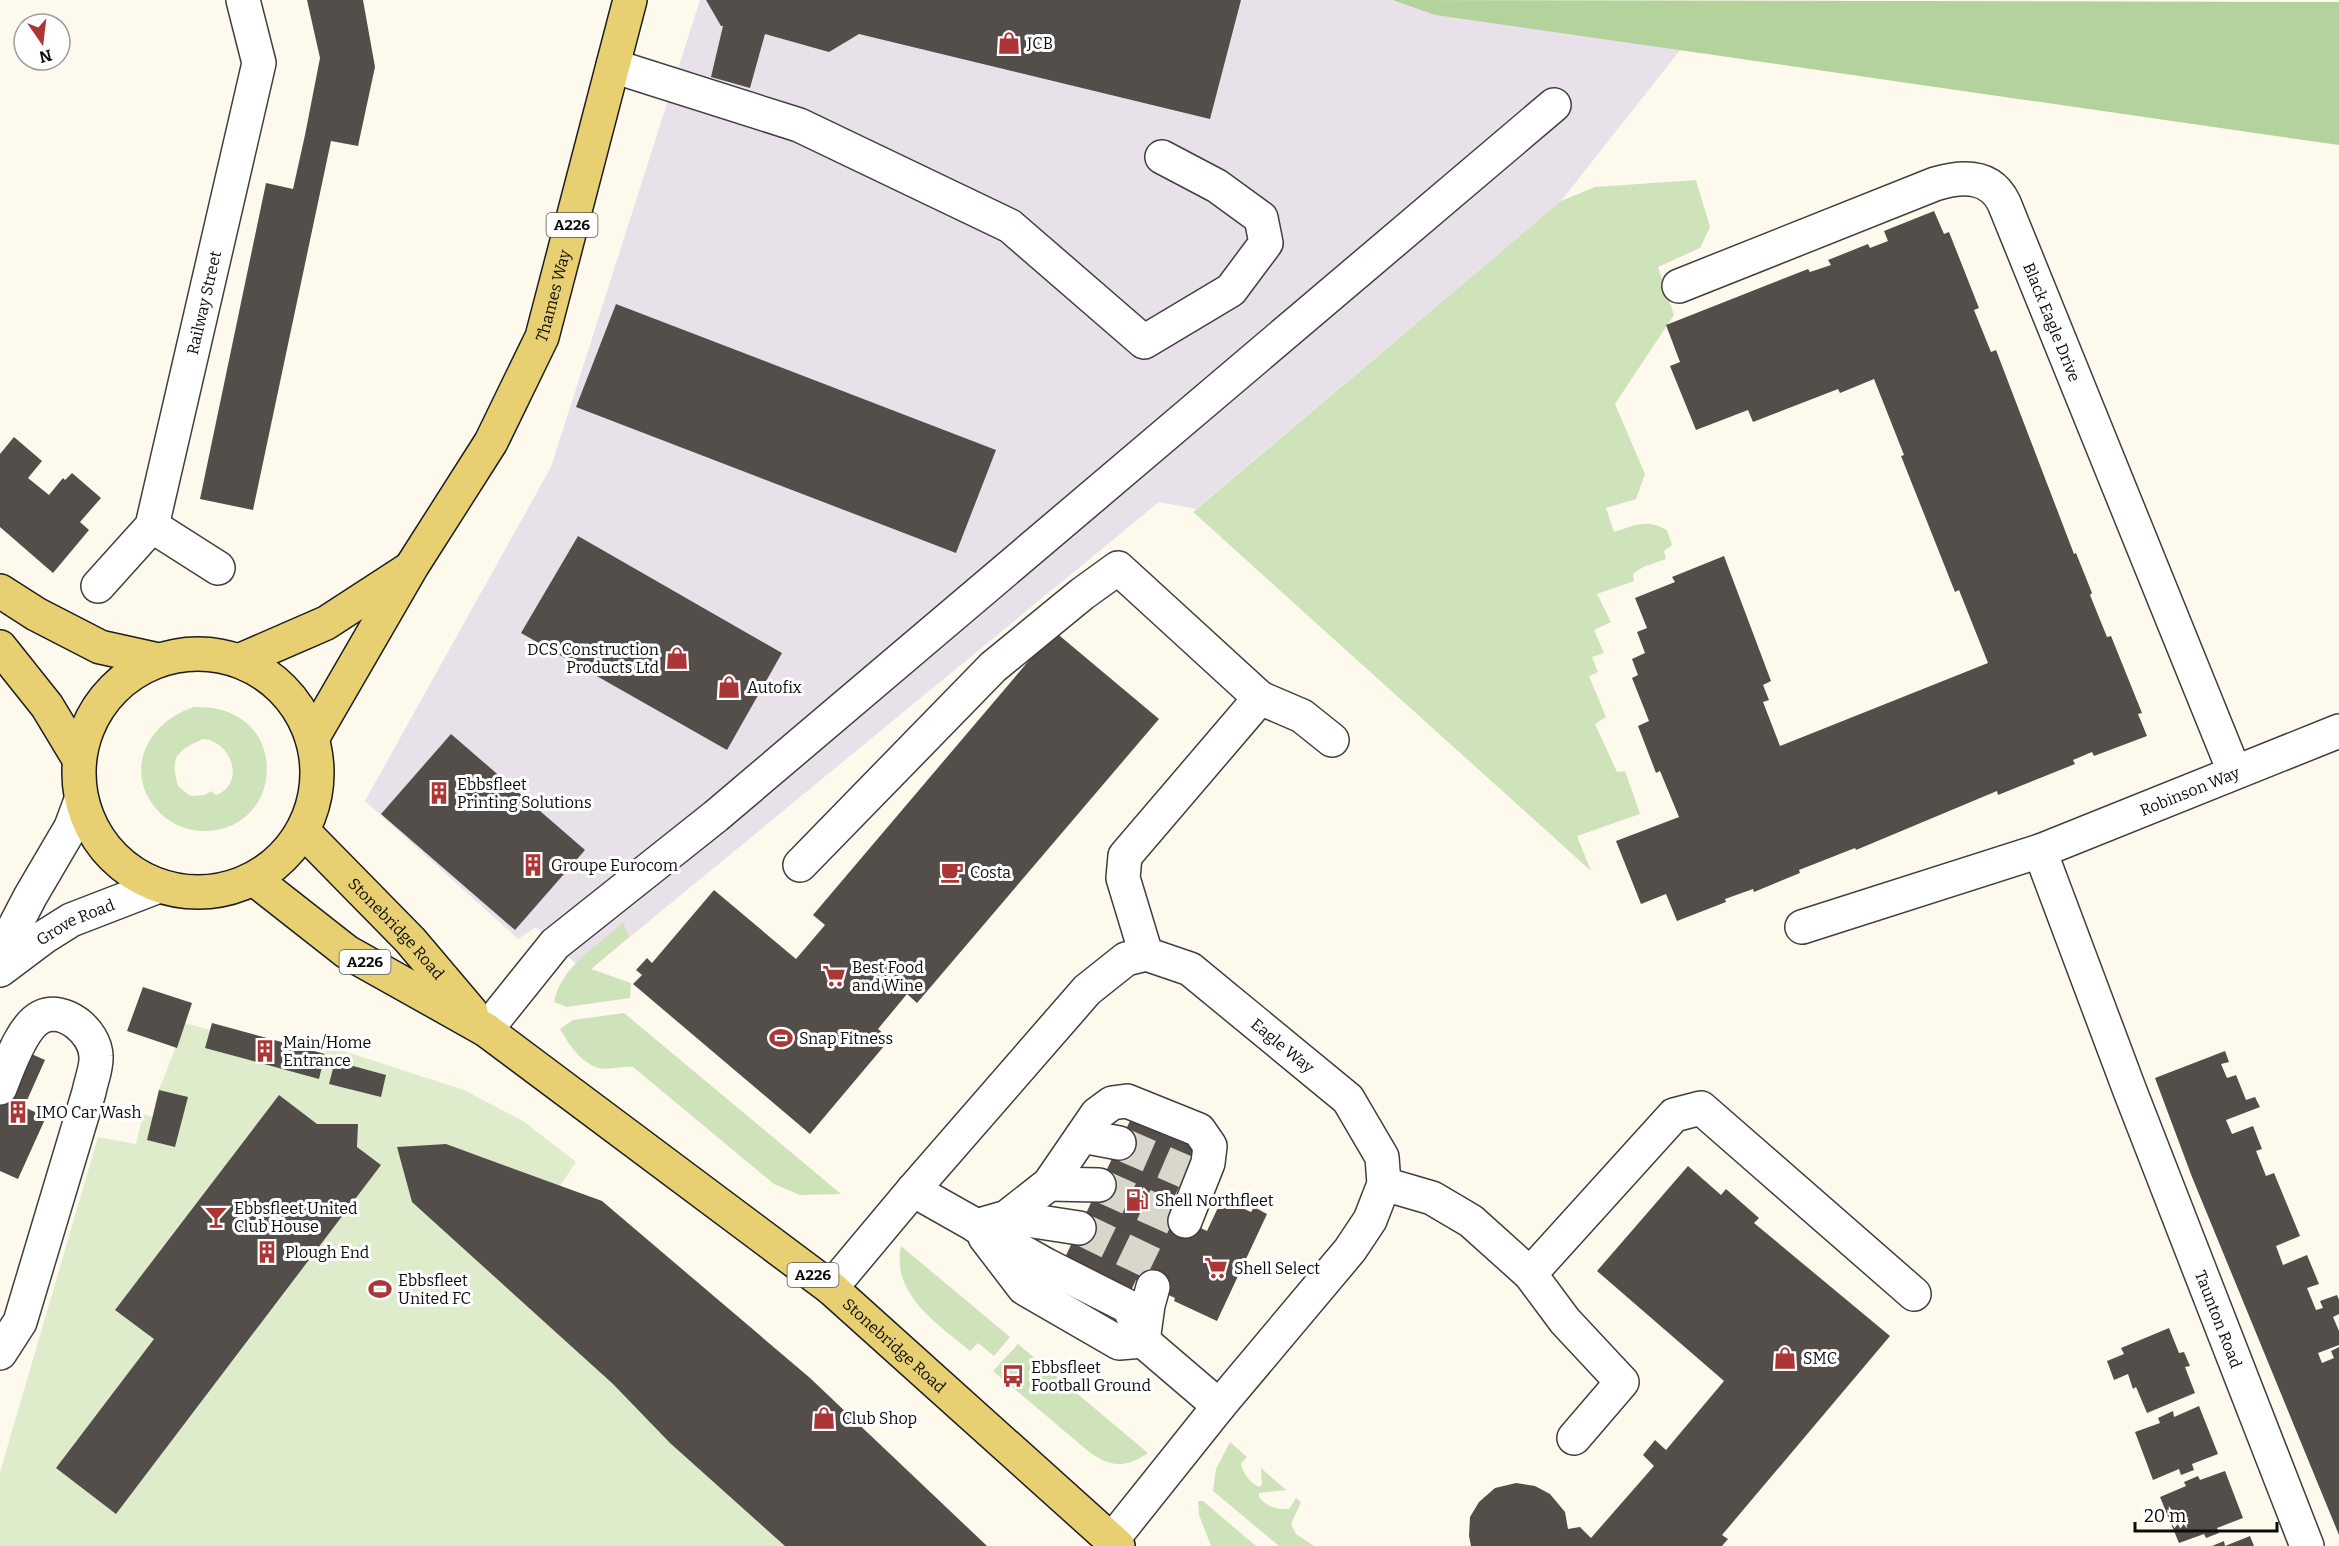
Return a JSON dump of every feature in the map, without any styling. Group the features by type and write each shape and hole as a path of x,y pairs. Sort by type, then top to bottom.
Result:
{"main road":[{"name":"Thames Way","path":"313,737 412,566 491,442 542,337 630,0"},
{"name":"Thames Way","path":"241,660 326,623 412,566"},
{"path":"0,591 36,614 100,647 159,660"},
{"path":"0,647 47,706 79,759"},
{"path":"200,653 241,660 272,678 297,704 313,737 318,769 315,801 303,831 282,858 254,879 215,892 186,892 159,886 134,874 105,850 86,817 81,800 79,759 96,709 124,679 159,660 200,653"},
{"name":"Stonebridge Road","path":"303,831 410,940 486,1030"},
{"name":"Stonebridge Road","path":"254,879 347,952 486,1030 831,1288 1115,1543"}],"street":[{"name":"Railway Street","path":"98,586 152,526 259,63 243,0"},
{"path":"613,66 798,125 1010,226 1144,342 1231,290 1266,243 1261,218 1217,186 1162,157"},
{"path":"486,1030 555,944 716,816 1554,105"},
{"name":"Black Eagle Drive","path":"1679,286 1935,184 1960,178 1971,178 1989,184 2004,204 2234,771"},
{"path":"152,526 218,568"},
{"path":"800,865 993,667 1082,594 1118,568 1260,698 1302,716 1332,740"},
{"path":"831,1288 1087,990 1126,959 1146,954 1123,878 1125,856 1260,698"},
{"name":"Robinson Way","path":"1802,927 2040,850 2339,730"},
{"name":"Grove Road","path":"0,955 30,897 71,827 81,800"},
{"name":"Taunton Road","path":"2040,850 2130,1091 2307,1546"},
{"name":"Grove Road","path":"0,970 71,920 159,886"},
{"name":"Eagle Way","path":"1115,1543 1219,1406 1350,1250 1370,1220 1384,1184 1382,1157 1348,1100 1190,969 1146,954"},
{"path":"0,1088 26,1031 41,1017 61,1015 78,1023 91,1036 96,1056 89,1092 20,1322 0,1353"},
{"path":"976,1226 1007,1217 1049,1184 1097,1114 1112,1103 1127,1101 1199,1130 1210,1146 1208,1163 1194,1175 1185,1221"},
{"path":"1530,1274 1674,1115 1701,1108 1914,1294"},
{"path":"1082,1136 1119,1143"},
{"path":"1049,1184 1099,1185"},
{"path":"1384,1184 1432,1198 1471,1221 1530,1274 1565,1321 1622,1382 1574,1438"},
{"path":"913,1190 976,1226 1024,1288 1119,1343 1143,1341 1219,1406"},
{"path":"1007,1217 1078,1228"},
{"path":"1143,1341 1148,1305 1154,1287"}],"shaded area":[{"path":"700,0 1391,0 1435,15 1681,49 1561,201 1196,509 1159,502 586,973 536,927 518,939 365,801 551,467"}],"green space":[{"path":"1392,0 2339,2 2339,145 1435,15"},
{"path":"1696,180 1710,227 1700,248 1658,267 1674,315 1615,404 1645,474 1636,499 1606,508 1614,532 1640,524 1652,524 1667,530 1672,545 1664,551 1666,559 1643,567 1633,574 1634,581 1597,594 1611,622 1594,630 1604,653 1592,657 1598,672 1589,676 1606,717 1595,724 1617,772 1625,771 1640,814 1577,836 1591,871 1193,512 1561,201 1595,187"},
{"path":"194,707 225,711 248,724 262,743 267,766 264,789 253,809 234,824 207,831 188,829 166,818 149,799 143,783 141,767 144,752 152,737 177,714","holes":["203,739 213,742 228,755 232,764 231,782 225,790 216,795 211,791 205,795 190,796 178,786 175,768 177,756 187,747"]},
{"path":"623,922 629,937 591,969 631,983 630,998 567,1007 554,1002 558,989 572,967"},
{"path":"624,1013 841,1194 800,1195 774,1184 633,1067 605,1069 590,1064 573,1049 560,1029 573,1020"},
{"name":"Ebbsfleet United FC","path":"185,1023 210,1030 212,1023 325,1054 328,1046 464,1090 523,1121 576,1162 560,1186 602,1201 810,1378 987,1546 0,1546 0,1472 98,1137 136,1144 143,1114 153,1117 159,1090"},
{"path":"901,1246 1010,1337 994,1356 978,1343 970,1351 920,1307 910,1294 903,1279 900,1263"},
{"path":"1018,1344 1148,1453 1132,1462 1117,1464 1103,1460 1088,1451 993,1371"},
{"path":"1230,1442 1247,1457 1241,1464 1250,1481 1260,1487 1262,1484 1261,1468 1286,1490 1259,1493 1259,1497 1265,1503 1276,1508 1289,1509 1296,1498 1301,1502 1291,1524 1296,1534 1314,1546 1279,1546 1213,1491 1216,1469"},
{"path":"1198,1501 1203,1501 1256,1546 1211,1546 1199,1515"}],"building":[{"path":"307,0 363,0 375,67 358,146 331,141 253,510 200,499 266,183 293,189 305,135 320,58"},
{"name":"JCB","path":"706,0 1241,0 1210,119 859,34 829,52 765,34 750,88 711,77 723,26"},
{"path":"1934,211 1944,234 1949,232 1979,308 1974,310 1991,352 1996,350 2074,554 2076,553 2092,593 2090,595 2107,637 2111,636 2142,713 2138,714 2147,736 2094,756 2092,752 2073,760 2075,764 1998,795 1997,791 1856,850 1855,848 1799,870 1800,873 1754,892 1753,889 1725,899 1726,902 1677,921 1666,894 1641,904 1616,841 1679,817 1660,771 1656,773 1638,726 1649,721 1632,678 1638,675 1632,659 1645,653 1637,632 1647,628 1635,598 1675,582 1672,577 1724,556 1771,681 1763,685 1769,700 1763,702 1780,746 1988,663 1959,590 1955,592 1901,456 1904,455 1874,379 1840,393 1838,389 1753,422 1748,410 1696,430 1670,366 1680,362 1666,325 1808,269 1810,272 1831,265 1828,260 1868,244 1870,248 1888,241 1884,231"},
{"path":"616,304 996,450 956,553 576,407"},
{"path":"14,437 42,461 28,478 49,495 63,478 65,480 72,473 101,498 80,522 89,530 53,573 0,527 0,454"},
{"path":"578,536 782,653 727,750 521,633"},
{"path":"1054,631 1159,719 917,1003 907,994 878,1029 890,1039 810,1134 633,984 642,975 636,970 647,958 652,963 714,890 796,959 825,925 813,915"},
{"path":"451,734 585,850 515,930 381,814"},
{"path":"143,987 192,1003 177,1048 127,1031"},
{"name":"Main/Home Entrance","path":"212,1023 325,1054 319,1079 205,1048"},
{"name":"IMO Car Wash","path":"0,1040 45,1060 24,1107 46,1117 18,1179 0,1171"},
{"path":"2225,1051 2229,1062 2221,1064 2227,1078 2236,1075 2246,1100 2255,1097 2260,1107 2226,1120 2232,1134 2253,1126 2262,1149 2256,1151 2266,1176 2274,1173 2300,1236 2276,1246 2283,1265 2307,1255 2319,1284 2307,1288 2316,1310 2323,1308 2320,1301 2337,1295 2339,1300 2339,1314 2333,1317 2339,1331 2339,1345 2318,1353 2322,1363 2334,1358 2331,1351 2339,1347 2339,1535 2192,1177 2155,1078"},
{"path":"335,1061 386,1075 381,1097 329,1084"},
{"path":"159,1090 188,1097 175,1147 147,1140"},
{"name":"Plough End","path":"279,1095 317,1124 358,1124 357,1147 381,1165 116,1514 56,1468 154,1339 115,1310"},
{"path":"1138,1104 1204,1135 1167,1212 1207,1231 1222,1199 1251,1212 1254,1207 1267,1214 1217,1321 1136,1280 1127,1299 1060,1268"},
{"path":"446,1144 602,1201 810,1378 987,1546 785,1546 670,1443 613,1384 412,1202 397,1147"},
{"name":"SMC","path":"1688,1166 1721,1195 1726,1189 1759,1218 1754,1223 1890,1336 1722,1535 1728,1539 1722,1546 1471,1546 1470,1517 1479,1502 1495,1488 1516,1483 1535,1486 1550,1494 1565,1512 1568,1529 1580,1527 1591,1538 1654,1466 1643,1455 1655,1440 1666,1450 1724,1381 1597,1271"},
{"path":"2169,1328 2179,1353 2184,1352 2190,1366 2185,1367 2195,1393 2147,1413 2136,1387 2133,1389 2128,1374 2114,1380 2107,1361 2124,1354 2121,1348"},
{"path":"2199,1406 2218,1454 2192,1464 2194,1470 2181,1475 2179,1469 2153,1480 2135,1432 2160,1423 2158,1418 2173,1411 2174,1417"},
{"path":"2225,1471 2243,1518 2217,1528 2219,1533 2206,1538 2204,1534 2179,1543 2160,1497 2186,1486 2184,1482 2198,1476 2200,1480"},
{"path":"2250,1536 2254,1546 2225,1546"},
{"path":"2224,1541 2225,1546 2212,1546"}],"tunnel":[{"path":"1119,1143 1186,1172"},
{"path":"1099,1185 1184,1223"},
{"path":"1079,1228 1162,1268"}],"place":[{"name":"JCB","path":"1009,43"},
{"name":"DCS Construction Products Ltd","path":"677,658"},
{"name":"Autofix","path":"729,687"},
{"name":"Ebbsfleet Printing Solutions","path":"439,793"},
{"name":"Groupe Eurocom","path":"533,865"},
{"name":"Costa","path":"952,872"},
{"name":"Best Food and Wine","path":"834,976"},
{"name":"Snap Fitness","path":"781,1038"},
{"name":"Main/Home Entrance","path":"265,1051"},
{"name":"IMO Car Wash","path":"18,1112"},
{"name":"Shell Northfleet","path":"1137,1200"},
{"name":"Ebbsfleet United Club House","path":"216,1217"},
{"name":"Plough End","path":"267,1252"},
{"name":"Shell Select","path":"1216,1268"},
{"name":"Ebbsfleet United FC","path":"380,1289"},
{"name":"SMC","path":"1785,1358"},
{"name":"Ebbsfleet Football Ground","path":"1013,1376"},
{"name":"Club Shop","path":"824,1418"}]}
